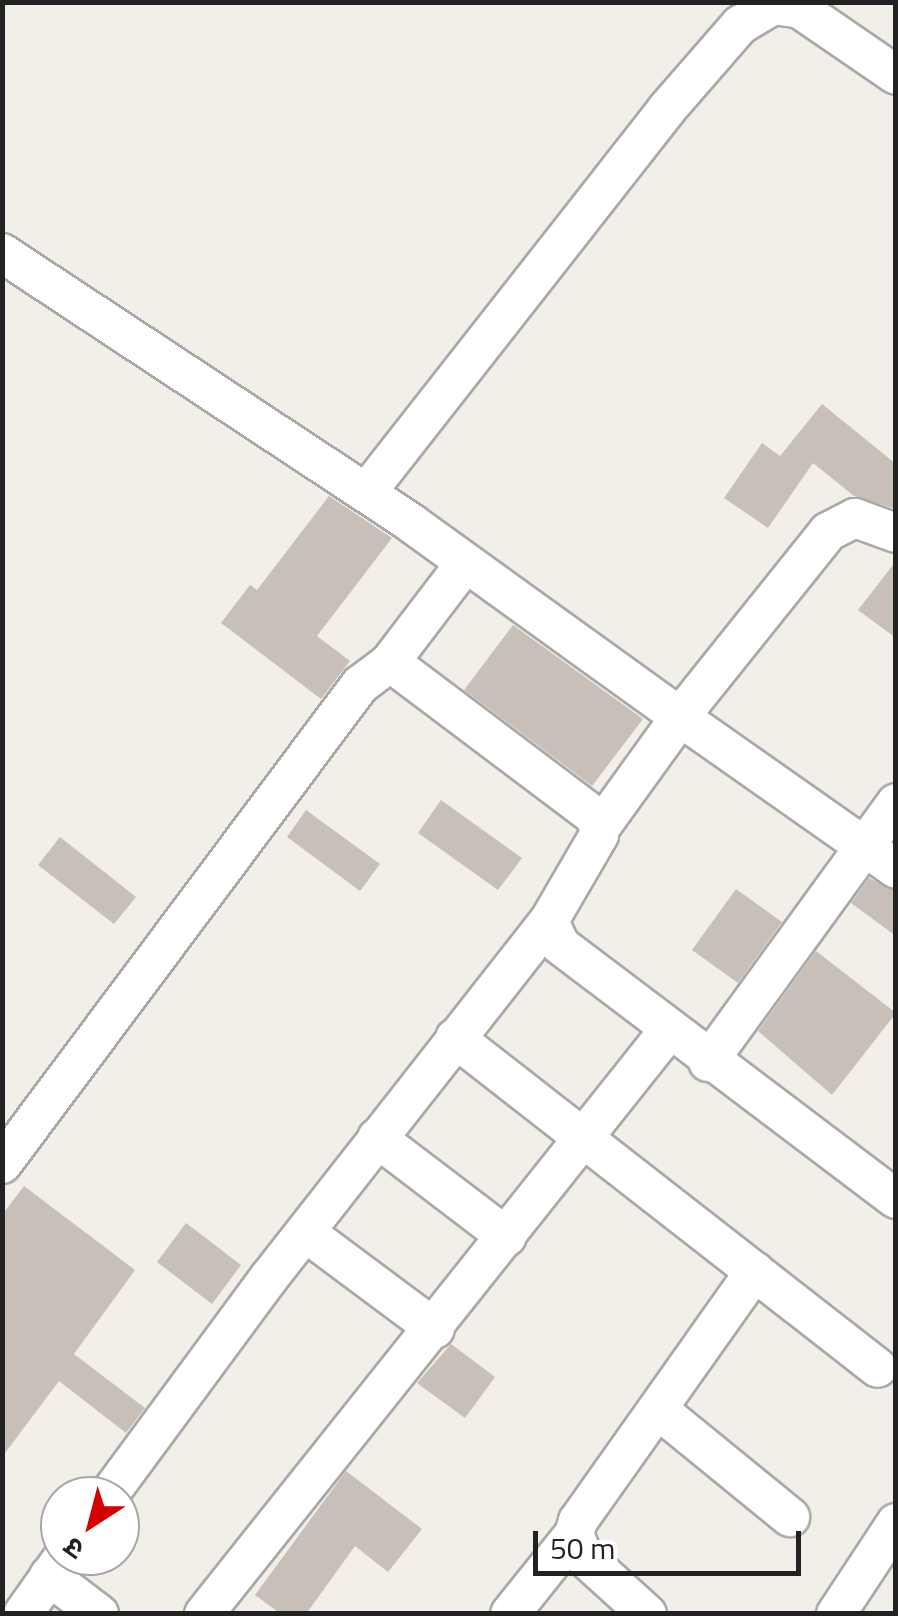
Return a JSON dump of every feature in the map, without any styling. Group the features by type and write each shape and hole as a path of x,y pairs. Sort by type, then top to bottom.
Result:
{"street":[{"path":"366,493 666,110 740,25 772,5 800,9 896,75"},
{"path":"2,252 366,493 896,869"},
{"path":"123,1476 377,1138 549,921 602,825 680,718 828,532 855,518 896,533"},
{"path":"2,1164 360,685 390,662 464,565"},
{"path":"390,662 445,698 602,825"},
{"path":"708,1062 896,803"},
{"path":"549,921 560,944 708,1062 896,1199"},
{"path":"204,1614 669,1030"},
{"path":"455,1038 878,1368"},
{"path":"377,1138 507,1237"},
{"path":"305,1232 435,1328"},
{"path":"510,1614 574,1534 588,1501 660,1411 755,1271"},
{"path":"660,1411 790,1517"},
{"path":"836,1614 896,1523"},
{"path":"574,1534 598,1575 647,1614"},
{"path":"23,1614 49,1576"},
{"path":"65,1576 99,1614"}],"building":[{"path":"822,404 896,464 896,509 854,496 813,463 768,528 724,498 762,443 780,456"},
{"path":"329,496 392,538 317,636 350,661 321,699 221,623 250,585 257,590"},
{"path":"896,561 896,638 858,610"},
{"path":"513,625 643,719 592,786 464,690"},
{"path":"441,800 522,858 498,890 418,833"},
{"path":"306,810 380,864 360,891 287,837"},
{"path":"60,837 136,897 114,924 38,865"},
{"path":"869,878 896,891 896,936 851,903"},
{"path":"736,889 782,922 738,983 692,950"},
{"path":"816,951 896,1013 832,1095 758,1031"},
{"path":"24,1186 135,1270 74,1354 145,1408 126,1433 59,1381 2,1457 2,1215"},
{"path":"186,1223 241,1265 212,1304 157,1262"},
{"path":"451,1344 495,1377 465,1418 417,1383"},
{"path":"346,1471 422,1529 388,1572 355,1546 306,1614 281,1614 255,1595"}]}
